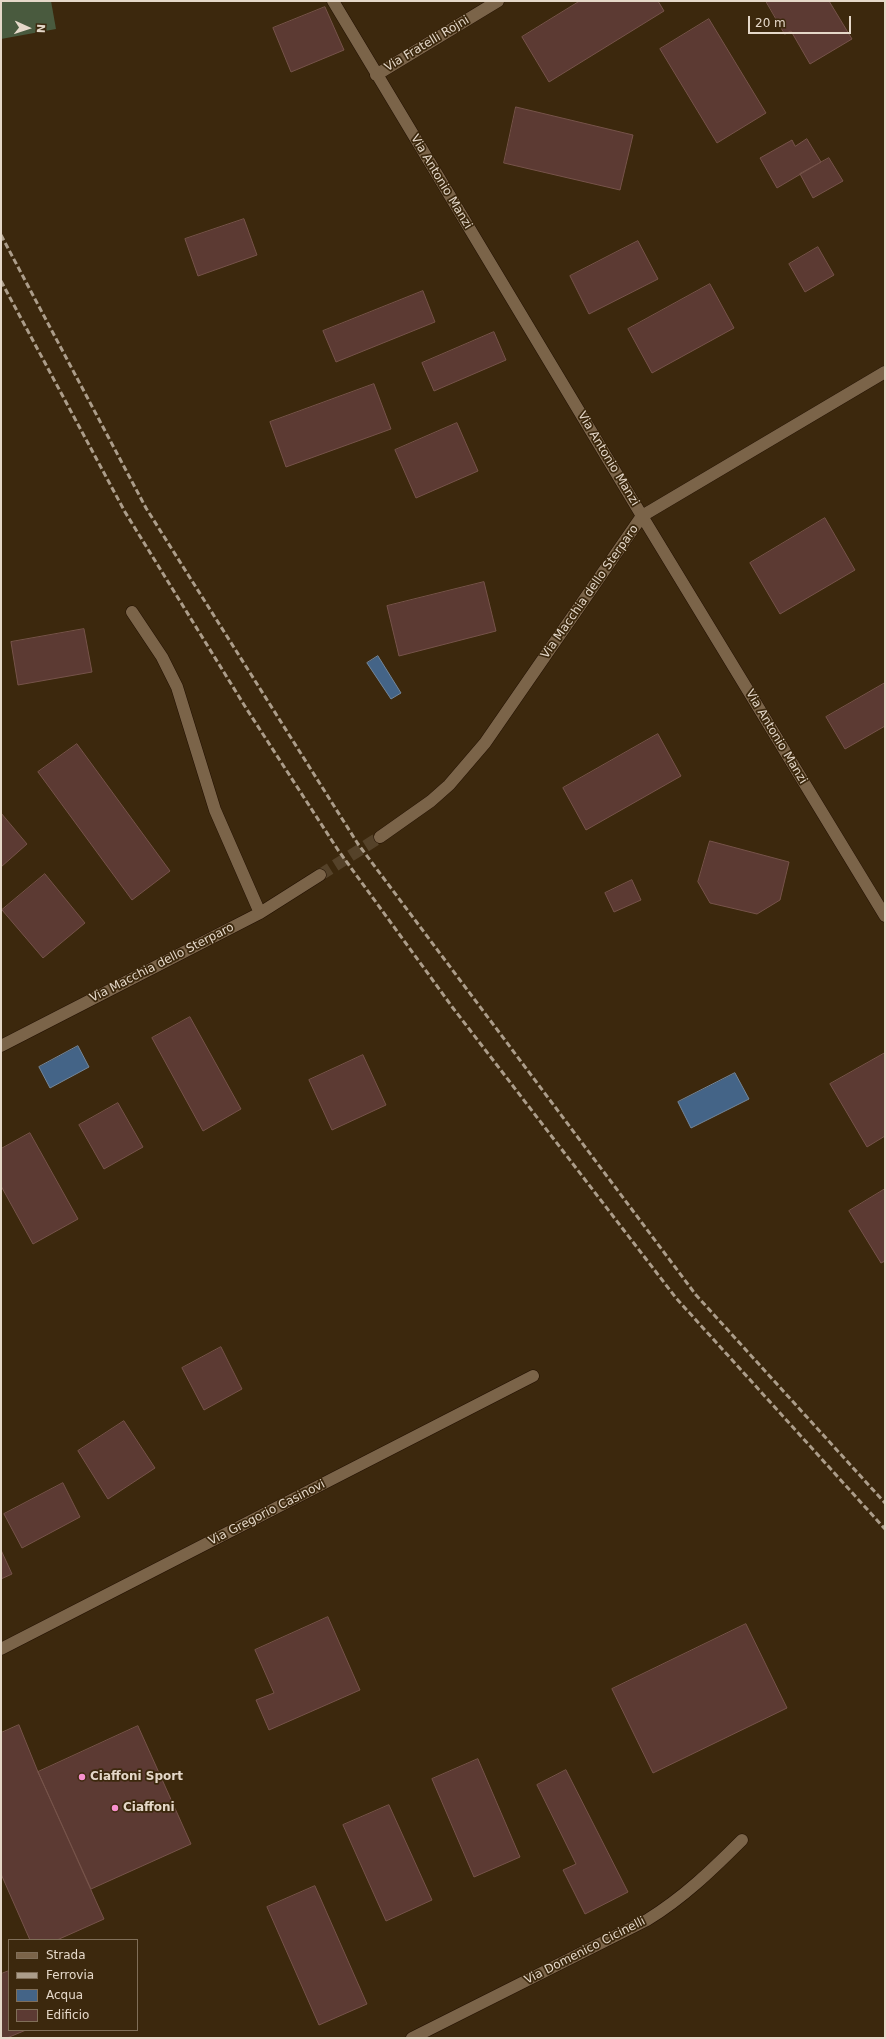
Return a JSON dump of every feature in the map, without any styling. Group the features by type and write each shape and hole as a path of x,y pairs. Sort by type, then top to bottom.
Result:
{"street":[{"name":"Via Antonio Manzi","path":"333,1 376,75 642,516 885,916"},
{"name":"Via Fratelli Rojni","path":"376,75 498,1"},
{"name":"Via Macchia dello Sterparo","path":"380,837 431,801 450,785 485,743 642,516 885,372"},
{"path":"132,612 162,657 177,687 215,810 260,913"},
{"name":"Via Macchia dello Sterparo","path":"1,1046 260,913 320,875"},
{"name":"Via Gregorio Casinovi","path":"1,1649 532,1376"},
{"name":"Via Domenico Cicinelli","path":"412,2038 647,1920 672,1904 700,1882 742,1840"}],"green space":[{"path":"1,1 51,1 56,29 1,39"}],"water":[{"path":"378,656 401,693 391,699 367,663"},
{"path":"78,1046 89,1067 50,1088 39,1067"},
{"path":"735,1073 749,1099 691,1128 678,1102"}],"building":[{"path":"580,1 658,1 664,11 549,82 522,37"},
{"path":"766,1 829,1 852,39 810,64 791,31 785,34"},
{"path":"325,7 344,50 291,72 273,28"},
{"path":"709,19 766,113 717,143 660,49"},
{"path":"516,107 633,135 620,190 504,163"},
{"path":"807,139 821,162 777,188 760,158 792,140 795,146"},
{"path":"829,158 843,181 813,198 800,174"},
{"path":"244,219 257,255 198,276 185,239"},
{"path":"638,241 658,279 589,314 570,276"},
{"path":"818,247 834,275 805,292 789,264"},
{"path":"710,284 734,328 652,373 628,329"},
{"path":"423,291 435,322 336,362 323,331"},
{"path":"494,332 506,360 434,391 422,363"},
{"path":"374,384 391,429 286,467 270,422"},
{"path":"457,423 478,471 416,498 395,450"},
{"path":"825,518 855,570 780,614 750,563"},
{"path":"484,582 496,631 399,656 387,606"},
{"path":"84,629 92,672 18,685 11,642"},
{"path":"885,683 885,726 845,749 826,717"},
{"path":"658,734 681,776 586,830 563,788"},
{"path":"77,744 170,871 132,900 38,772"},
{"path":"1,813 27,844 1,867"},
{"path":"710,841 789,862 780,900 757,914 710,903 698,882"},
{"path":"45,874 85,923 43,958 2,910"},
{"path":"632,880 641,900 614,912 605,893"},
{"path":"190,1017 241,1109 203,1131 152,1038"},
{"path":"885,1053 885,1136 867,1147 830,1084"},
{"path":"363,1055 386,1105 332,1130 309,1080"},
{"path":"118,1103 143,1147 104,1169 79,1125"},
{"path":"30,1133 78,1219 33,1244 1,1186 1,1149"},
{"path":"885,1189 885,1261 881,1263 849,1211"},
{"path":"221,1347 242,1389 204,1410 182,1368"},
{"path":"124,1421 155,1468 108,1499 78,1451"},
{"path":"63,1483 80,1517 22,1548 4,1514"},
{"path":"1,1550 12,1574 1,1579"},
{"path":"328,1617 360,1690 269,1730 256,1700 274,1693 255,1650"},
{"path":"746,1624 787,1708 653,1773 612,1689"},
{"path":"19,1725 38,1772 104,1919 59,1939 30,1939 1,1874 1,1733"},
{"name":"Ciaffoni","path":"138,1726 191,1844 91,1889 38,1772"},
{"path":"478,1759 520,1857 474,1877 432,1779"},
{"path":"566,1770 628,1892 585,1914 563,1870 576,1864 537,1785"},
{"path":"389,1805 432,1900 386,1921 343,1825"},
{"path":"315,1886 367,2004 319,2025 267,1907"},
{"path":"8,1971 8,2031 24,2031 7,2038 1,2038 1,1974"}],"tunnel":[{"path":"320,875 380,837"}],"railway":[{"path":"1,235 146,508 358,844 696,1295 885,1503"},
{"path":"1,281 125,512 246,708 338,850 453,1008 676,1298 885,1529"}],"place":[{"name":"Ciaffoni Sport","path":"82,1777"},
{"name":"Ciaffoni","path":"115,1808"}]}
